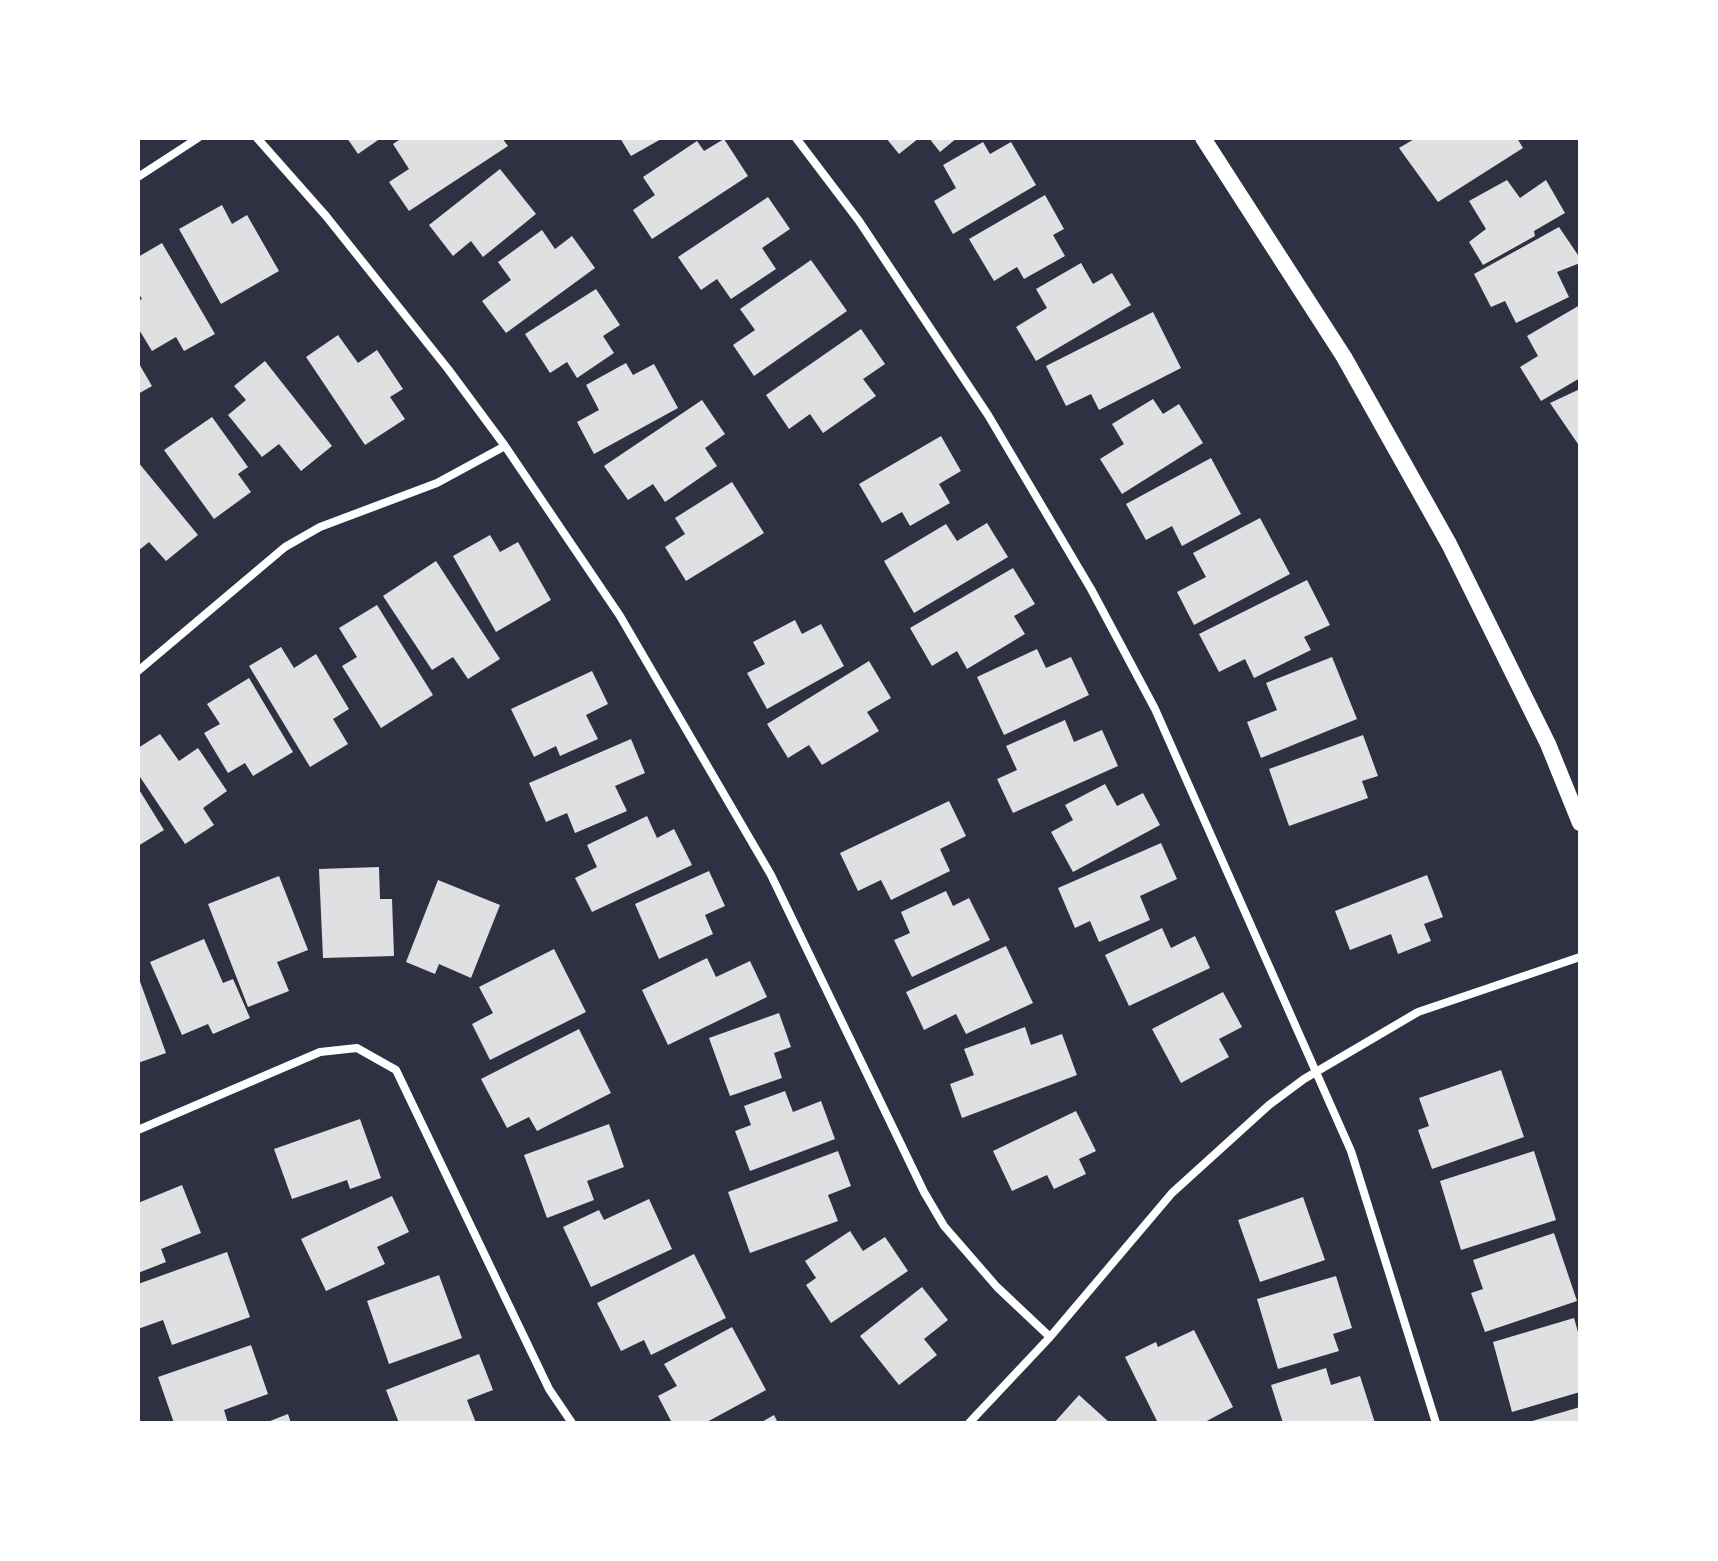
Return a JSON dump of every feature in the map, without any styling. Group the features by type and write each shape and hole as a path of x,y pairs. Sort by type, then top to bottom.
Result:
{"main road":[{"path":"1203,138 1344,357 1449,544 1548,744 1580,823"}],"street":[{"path":"138,177 198,138"},
{"path":"257,138 326,216 505,446 620,616 742,822 944,1226 997,1287 1050,1337"},
{"path":"796,138 859,221 988,415 1091,589 1155,709 1351,1151 1436,1423"},
{"path":"138,671 285,547 320,527 437,483 505,446"},
{"path":"969,1423 1050,1337 1202,1162 1269,1105 1418,1012 1580,957"},
{"path":"138,1130 320,1052 357,1048 396,1070 549,1389 572,1423"}],"building":[{"path":"347,138 381,138 358,154"},
{"path":"402,138 502,138 508,146 409,211 389,182 409,169 393,144"},
{"path":"620,138 663,138 631,156"},
{"path":"886,138 919,138 899,154"},
{"path":"929,138 957,138 940,152"},
{"path":"1416,138 1517,138 1523,148 1438,202 1399,148"},
{"path":"724,139 748,176 652,239 633,210 655,195 643,177 697,141 704,151"},
{"path":"983,142 990,154 1011,142 1036,185 953,234 934,201 956,188 943,165"},
{"path":"500,169 536,214 483,257 471,241 453,256 429,225"},
{"path":"1507,180 1520,198 1546,180 1565,213 1534,231 1535,236 1483,265 1469,242 1486,229 1469,201"},
{"path":"1045,195 1064,229 1053,235 1065,256 1024,279 1017,267 994,281 969,239"},
{"path":"768,197 790,229 762,248 776,269 731,299 717,279 701,290 678,257"},
{"path":"222,205 232,224 247,215 279,271 221,304 179,229"},
{"path":"1559,227 1580,258 1580,263 1557,272 1569,297 1516,323 1505,301 1491,307 1474,274"},
{"path":"542,230 555,249 572,236 595,268 506,333 482,301 511,280 498,262"},
{"path":"162,243 215,334 184,351 176,337 152,351 138,328 138,301 142,299 138,292 138,257"},
{"path":"811,260 847,311 754,376 733,345 755,330 740,309"},
{"path":"1081,263 1093,284 1112,273 1131,305 1036,361 1016,327 1047,308 1036,289"},
{"path":"596,289 620,325 603,336 614,353 577,378 567,362 550,373 525,334"},
{"path":"1580,305 1580,378 1541,401 1520,367 1538,356 1527,336"},
{"path":"1153,312 1181,368 1099,410 1091,394 1066,406 1046,366"},
{"path":"861,329 885,364 863,379 876,396 823,433 810,414 789,429 766,395"},
{"path":"338,335 358,363 377,350 403,389 390,397 405,419 365,445 306,357"},
{"path":"265,361 332,446 301,471 279,444 262,457 228,415 246,400 234,386"},
{"path":"138,362 152,386 138,394"},
{"path":"626,363 633,375 654,364 678,408 594,454 577,422 599,410 586,385"},
{"path":"1580,389 1580,444 1578,444 1550,403"},
{"path":"1153,399 1163,414 1179,404 1203,443 1122,494 1100,459 1124,444 1112,424"},
{"path":"702,400 725,434 705,448 717,466 665,502 653,484 628,500 604,466"},
{"path":"212,417 248,467 238,474 251,492 214,519 164,450"},
{"path":"941,436 961,471 939,484 950,503 910,526 902,512 882,523 859,484"},
{"path":"1211,458 1241,514 1182,546 1172,526 1146,540 1126,504"},
{"path":"138,462 198,535 166,561 149,542 138,551"},
{"path":"732,482 764,533 686,581 665,547 685,534 675,518"},
{"path":"1260,518 1290,574 1194,625 1177,592 1206,577 1193,553"},
{"path":"987,523 1008,557 914,613 884,561 946,524 957,541"},
{"path":"490,535 500,552 518,542 551,600 496,632 453,556"},
{"path":"436,561 500,659 468,679 453,657 432,670 383,596"},
{"path":"1013,568 1035,604 1014,616 1025,634 967,669 957,651 932,666 910,628"},
{"path":"1307,580 1330,625 1304,637 1311,650 1254,678 1245,659 1219,672 1199,634"},
{"path":"377,605 433,695 381,728 342,666 357,657 339,628"},
{"path":"795,620 802,634 821,624 844,666 767,709 747,673 765,664 753,642"},
{"path":"281,647 294,668 316,654 349,709 333,719 348,744 310,767 249,666"},
{"path":"1037,649 1046,668 1071,657 1089,695 1004,735 977,677"},
{"path":"1332,657 1357,719 1261,758 1247,722 1277,710 1266,683"},
{"path":"869,661 891,698 867,712 879,731 822,765 809,745 788,758 767,724"},
{"path":"592,671 608,704 586,715 598,739 560,756 556,746 534,757 511,709"},
{"path":"249,678 293,752 253,776 245,763 228,773 204,733 220,724 207,704"},
{"path":"1065,720 1074,742 1102,730 1118,766 1013,813 997,779 1017,770 1006,746"},
{"path":"160,734 179,761 198,748 227,791 203,808 214,825 185,844 138,774 138,748"},
{"path":"1363,735 1378,776 1362,781 1368,798 1289,826 1269,769"},
{"path":"631,739 645,773 615,786 627,811 575,833 567,813 546,822 529,783"},
{"path":"1105,784 1117,806 1143,793 1160,825 1073,872 1051,832 1073,820 1065,805"},
{"path":"138,788 164,830 138,846"},
{"path":"949,801 966,836 940,849 950,871 891,900 881,880 858,891 840,853"},
{"path":"647,816 657,838 674,829 692,865 592,912 575,878 597,867 587,845"},
{"path":"1161,843 1177,879 1140,896 1150,920 1099,942 1090,921 1075,928 1058,888"},
{"path":"379,867 380,899 392,899 394,956 323,958 319,869"},
{"path":"709,871 725,906 705,915 713,934 659,959 635,904"},
{"path":"1427,875 1443,917 1424,924 1431,941 1398,954 1391,934 1350,950 1335,911"},
{"path":"279,876 308,950 277,962 289,991 248,1007 208,904"},
{"path":"438,880 500,905 471,978 439,964 435,974 406,962"},
{"path":"946,891 953,906 969,898 990,940 912,977 894,940 910,933 901,912"},
{"path":"1162,928 1171,948 1195,936 1210,968 1129,1006 1105,955"},
{"path":"204,939 223,983 233,979 250,1018 213,1034 208,1024 182,1035 150,962"},
{"path":"1006,946 1033,1003 966,1034 956,1014 924,1030 906,992"},
{"path":"554,949 586,1012 490,1060 472,1024 493,1013 479,987"},
{"path":"707,958 716,977 750,961 767,997 668,1045 642,990"},
{"path":"138,976 166,1053 138,1063"},
{"path":"1223,992 1242,1027 1219,1039 1229,1057 1181,1083 1152,1029"},
{"path":"779,1013 791,1047 774,1053 782,1078 730,1096 709,1038"},
{"path":"1025,1027 1031,1045 1062,1034 1077,1075 962,1118 950,1084 974,1075 964,1049"},
{"path":"579,1029 611,1093 537,1131 529,1117 507,1128 481,1079"},
{"path":"1501,1070 1524,1137 1432,1169 1418,1130 1429,1126 1419,1098"},
{"path":"785,1091 793,1112 821,1101 835,1139 750,1171 735,1131 751,1125 744,1106"},
{"path":"1076,1111 1096,1151 1079,1159 1086,1174 1054,1189 1047,1175 1012,1191 993,1151"},
{"path":"360,1119 381,1178 350,1189 347,1180 292,1199 274,1149"},
{"path":"609,1124 624,1167 587,1181 594,1200 547,1218 524,1155"},
{"path":"838,1151 851,1186 828,1195 838,1221 750,1253 728,1192"},
{"path":"1534,1151 1556,1220 1461,1250 1440,1181"},
{"path":"182,1185 201,1233 161,1249 166,1262 138,1273 138,1203"},
{"path":"392,1196 409,1232 377,1247 385,1264 326,1291 301,1239"},
{"path":"1303,1197 1325,1260 1260,1282 1238,1220"},
{"path":"649,1199 672,1249 591,1287 563,1227 599,1210 604,1220"},
{"path":"850,1231 863,1251 885,1237 908,1271 831,1323 806,1285 816,1278 805,1261"},
{"path":"1554,1233 1577,1301 1485,1332 1471,1293 1483,1289 1473,1260"},
{"path":"227,1252 250,1317 172,1345 163,1320 138,1329 138,1284"},
{"path":"694,1254 726,1318 651,1355 644,1340 621,1351 597,1303"},
{"path":"439,1275 462,1338 389,1364 367,1301"},
{"path":"1336,1276 1352,1328 1333,1334 1339,1351 1278,1369 1257,1299"},
{"path":"922,1287 948,1320 924,1339 937,1355 899,1385 860,1336"},
{"path":"1574,1318 1580,1339 1580,1392 1512,1412 1493,1342"},
{"path":"732,1327 766,1390 705,1423 672,1423 658,1396 677,1386 664,1364"},
{"path":"1194,1330 1233,1407 1203,1423 1158,1423 1125,1357 1156,1342 1158,1347"},
{"path":"251,1345 268,1394 224,1410 228,1423 174,1423 158,1377"},
{"path":"479,1354 493,1390 467,1400 476,1423 399,1423 386,1390"},
{"path":"1326,1368 1331,1385 1360,1376 1375,1423 1283,1423 1271,1385"},
{"path":"1079,1395 1110,1423 1054,1423"},
{"path":"1580,1407 1580,1423 1529,1423 1529,1422"},
{"path":"288,1414 291,1423 265,1423"},
{"path":"774,1415 778,1423 760,1423"}]}
